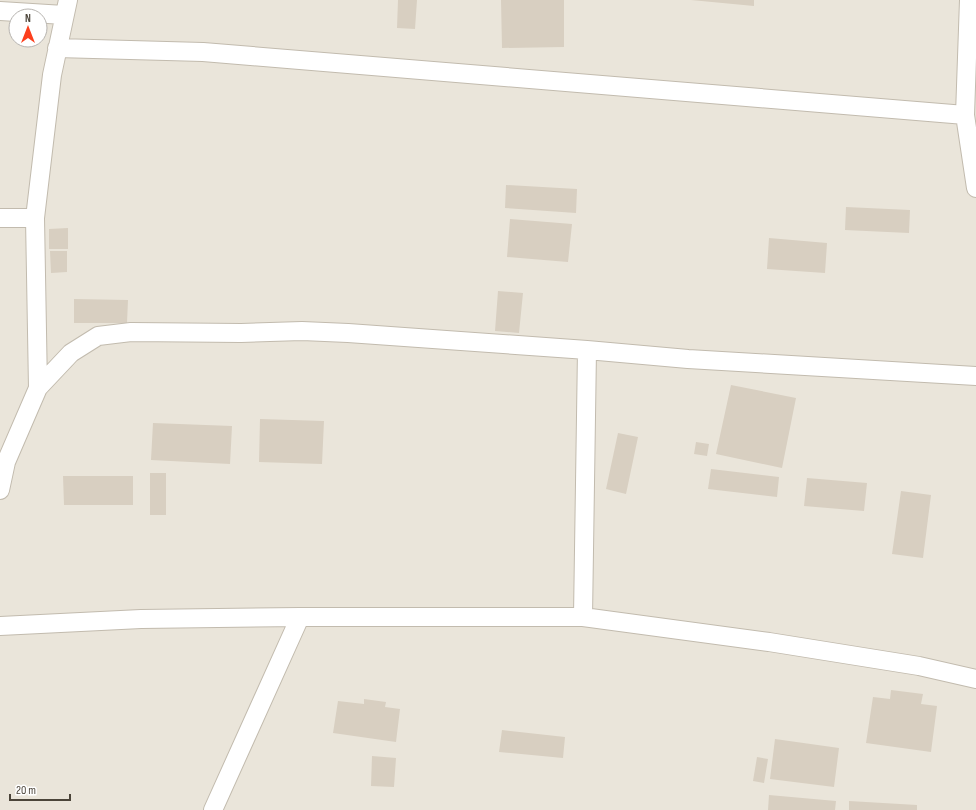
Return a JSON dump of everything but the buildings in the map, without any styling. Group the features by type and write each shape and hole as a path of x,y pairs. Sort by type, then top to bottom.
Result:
{"street":[{"path":"969,0 965,115 976,188"},
{"path":"0,11 66,8 52,75 36,218 38,388"},
{"path":"57,48 203,52 965,115"},
{"path":"0,218 36,218"},
{"path":"0,490 3,462 38,388 71,353 98,336 131,332 241,333 302,331 587,350 688,359 976,376"},
{"path":"583,617 587,350"},
{"path":"213,810 300,616"},
{"path":"0,626 141,619 300,616 583,617 777,643 919,666 976,679"}],"shaded area":[{"path":"0,0 976,0 976,810 0,810"}]}
